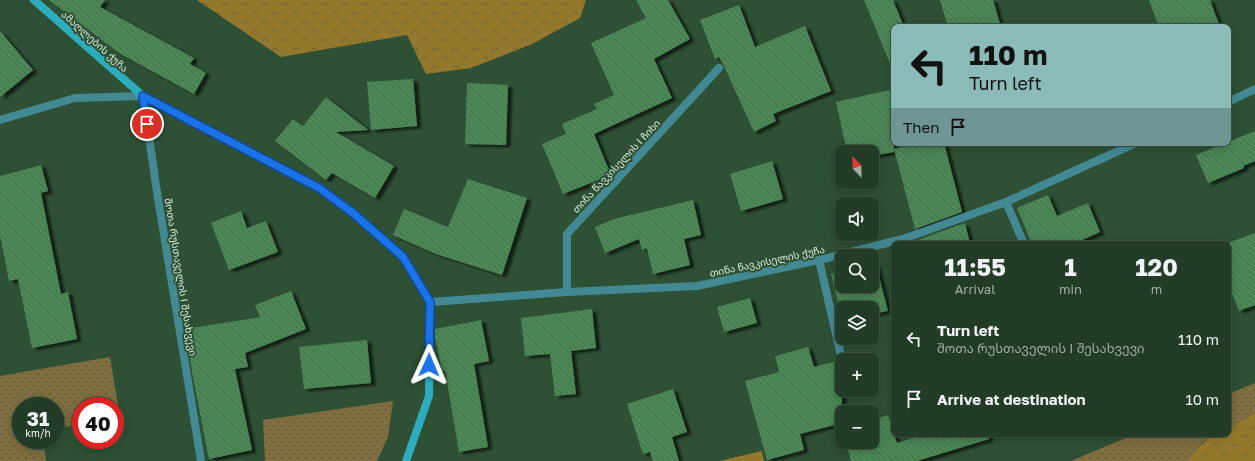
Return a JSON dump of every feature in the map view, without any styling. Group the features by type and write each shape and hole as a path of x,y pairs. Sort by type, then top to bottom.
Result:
{"street":[{"name":"ამაღლების ქუჩა","path":"34,0 143,96 319,188 353,213 403,257 430,302"},
{"name":"თინა წავკისელის I ჩიხი","path":"567,292 566,234 719,68"},
{"path":"1231,101 1255,89"},
{"path":"0,120 74,98 143,96"},
{"name":"შოთა რუსთაველის I შესახვევი","path":"143,96 157,192 201,461"},
{"name":"თინა წავკისელის ქუჩა","path":"895,241 1006,202 1129,146"},
{"path":"1006,202 1023,241"},
{"name":"თინა წავკისელის ქუჩა","path":"430,302 567,292 697,286 819,260 891,242"},
{"path":"819,260 840,353"},
{"path":"406,461 429,396 430,302"}],"shaded area":[{"path":"110,357 117,397 72,397 72,426 64,427 64,397 12,397 12,449 44,449 46,461 0,461 0,376"},
{"path":"1255,383 1255,413 1231,426 1231,393"},
{"path":"393,401 388,437 377,461 265,461 263,420"},
{"path":"1128,437 1212,437 1203,442 1187,461 1071,461"}],"green space":[{"path":"197,0 586,0 580,18 532,44 471,68 426,74 407,35 281,57"},
{"path":"1255,413 1255,461 1187,461 1204,442 1209,439 1213,437 1231,437 1231,426"},
{"path":"762,451 764,461 719,461"}],"building":[{"path":"49,0 105,0 100,7 194,58 190,64 206,73 194,94 119,53"},
{"path":"636,0 668,0 690,39 654,59 672,98 594,134 611,175 563,194 542,144 566,134 562,124 597,109 594,104 614,95 591,43 646,18"},
{"path":"864,0 893,0 903,24 891,24 891,66"},
{"path":"940,0 993,0 1000,24 947,24"},
{"path":"1149,0 1210,0 1219,24 1158,24"},
{"path":"739,5 755,47 805,26 831,91 773,114 776,121 754,132 724,66 719,57 715,59 700,20"},
{"path":"0,31 33,70 0,97"},
{"path":"413,79 417,126 371,130 367,82"},
{"path":"467,83 508,85 506,145 465,144"},
{"path":"891,90 891,146 894,146 894,152 879,155 879,145 845,145 836,102"},
{"path":"326,97 368,130 336,132 394,166 375,198 332,173 326,180 275,141 293,119 303,126"},
{"path":"1255,131 1255,161 1243,166 1244,168 1208,183 1196,155 1218,146 1231,146 1231,141"},
{"path":"906,146 945,146 962,212 915,229 894,149"},
{"path":"772,161 783,199 741,211 730,174"},
{"path":"41,165 48,191 41,193 61,294 68,292 77,339 32,348 18,279 9,281 0,235 0,176"},
{"path":"468,179 527,198 502,275 436,254 393,235 404,209 448,227"},
{"path":"1048,195 1057,216 1088,203 1100,232 1080,241 1031,241 1017,208"},
{"path":"693,200 701,235 684,239 690,265 653,274 647,248 642,250 639,239 605,253 595,227 614,219"},
{"path":"241,211 247,228 266,221 278,252 229,270 211,223"},
{"path":"965,223 969,241 918,241"},
{"path":"1255,233 1255,305 1239,311 1231,291 1231,242"},
{"path":"835,273 835,290 831,274"},
{"path":"879,276 888,311 879,313 879,301 838,301 836,293 879,293"},
{"path":"291,291 306,329 245,353 248,367 235,369 252,450 209,459 185,329 260,317 255,305"},
{"path":"750,298 757,323 724,332 717,307"},
{"path":"592,309 596,348 571,351 576,394 555,396 550,354 525,356 521,318"},
{"path":"481,320 489,361 474,364 488,447 459,452 445,370 442,371 435,337 435,329"},
{"path":"367,340 371,383 304,389 299,347"},
{"path":"808,347 814,367 835,362 835,397 842,397 842,405 835,405 835,425 800,434 804,450 767,460 745,381 779,372 775,356"},
{"path":"673,389 687,432 672,437 679,461 653,461 650,452 643,454 627,404"},
{"path":"888,415 891,424 891,437 895,437 897,443 916,437 989,437 989,439 917,461 851,461 848,449 879,449 879,418"}],"route":[{"path":"147,124 143,96 319,188 353,213 403,257 430,302 429,365"}]}
